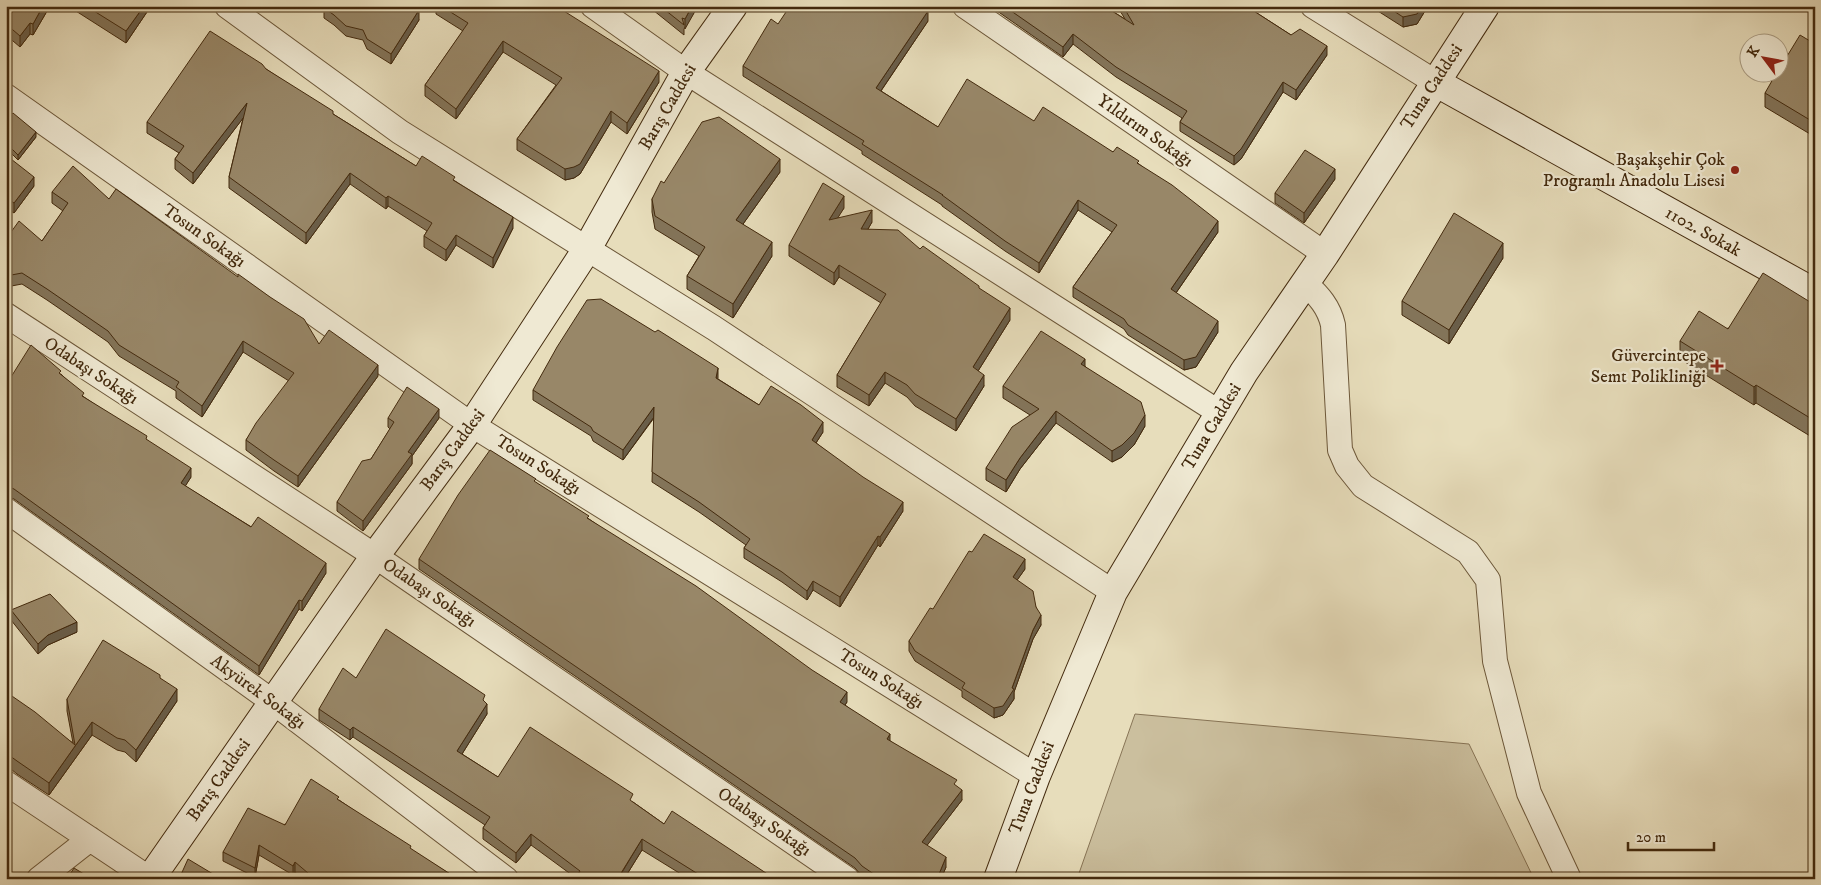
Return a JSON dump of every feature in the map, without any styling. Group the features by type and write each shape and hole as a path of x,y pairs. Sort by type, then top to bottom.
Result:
{"street":[{"path":"227,6 400,132 714,328 1113,592"},
{"path":"593,6 686,72 1220,413"},
{"name":"Barış Caddesi","path":"150,879 375,556 472,424 587,249 686,72 733,6"},
{"name":"Yıldırım Sokağı","path":"965,6 1325,254"},
{"path":"1313,6 1435,82"},
{"name":"Tuna Caddesi","path":"998,879 1036,776 1113,592 1244,372 1325,254 1485,6"},
{"name":"1102. Sokak","path":"1435,82 1815,292"},
{"name":"Tosun Sokağı","path":"6,96 472,424 1036,776"},
{"path":"1305,283 1319,296 1330,311 1333,325 1340,450 1347,466 1362,486 1468,552 1488,580 1495,661 1529,793 1569,879"},
{"name":"Odabaşı Sokağı","path":"6,316 375,556 847,879"},
{"name":"Akyürek Sokağı","path":"6,510 273,702 506,879"},
{"path":"6,783 150,879"},
{"path":"39,879 90,839"}],"shaded area":[{"path":"1135,714 1469,744 1534,879 1077,879"}],"building":[{"path":"6,6 43,6 33,24 30,23 20,36 6,24"},
{"path":"86,6 144,6 126,31"},
{"path":"325,6 413,6 419,10 391,54 367,39 363,30 346,26 324,8"},
{"path":"441,6 556,6 659,71 627,123 611,111 580,164 565,169 517,139 562,78 503,41 456,109 425,85 468,23"},
{"path":"660,6 692,6 685,19 682,18 684,25"},
{"path":"790,6 920,6 928,11 876,88 938,127 967,79 1034,121 1043,107 1113,152 1117,147 1139,161 1137,163 1172,185 1218,221 1171,289 1218,321 1196,357 1184,360 1128,325 1124,319 1073,287 1117,225 1078,200 1039,263 1005,241 943,195 862,144 864,141 743,66 771,19 778,24"},
{"path":"1004,6 1104,6 1134,25 1123,6 1246,6 1291,35 1300,29 1327,46 1296,90 1283,82 1241,149 1234,156 1180,122 1187,111 1116,67 1073,34 1063,47"},
{"path":"1386,6 1422,6 1417,14 1403,17"},
{"path":"210,31 333,111 333,114 416,166 422,156 455,177 453,180 513,217 493,258 456,235 446,250 424,236 432,223 388,196 386,198 350,173 306,233 229,177 247,103 193,173 175,159 184,146 147,122"},
{"path":"1800,35 1815,44 1815,123 1765,93 1771,82 1788,82 1788,55"},
{"path":"13,113 36,132 18,155 6,143 6,120"},
{"path":"719,117 780,159 736,220 772,242 733,304 687,276 705,247 655,216 652,199 661,181 664,183 702,122"},
{"path":"1305,150 1335,169 1304,213 1275,193"},
{"path":"11,159 34,177 14,203 6,198 6,165"},
{"path":"73,166 109,199 116,189 238,277 238,274 304,319 319,344 329,330 378,365 298,476 246,440 256,423 294,373 243,341 202,406 176,387 179,382 119,345 108,331 47,289 22,273 6,276 6,239 19,221 42,241 68,203 52,192"},
{"path":"823,183 844,196 829,220 872,210 861,229 898,230 920,249 923,246 979,286 979,288 1010,308 973,367 984,375 956,419 915,394 907,385 885,372 869,395 837,375 886,294 839,265 834,273 789,245"},
{"path":"1454,213 1503,243 1449,330 1402,301"},
{"path":"1763,273 1815,305 1815,421 1756,385 1754,387 1680,341 1699,311 1728,329"},
{"path":"601,299 655,332 658,330 718,368 716,378 759,405 771,386 801,405 823,422 812,440 863,477 903,502 880,537 878,536 840,597 813,581 807,591 782,572 744,548 750,539 699,502 652,472 654,407 623,450 533,390 557,347 587,300"},
{"path":"1041,331 1085,359 1081,364 1141,402 1145,415 1134,433 1122,445 1112,451 1056,411 1020,458 1006,480 986,468 1012,427 1039,409 1003,386"},
{"path":"31,345 61,371 59,373 84,393 82,396 147,436 146,439 191,468 181,483 251,527 258,517 326,563 302,601 299,600 259,666 14,489 6,486 6,385"},
{"path":"407,387 439,409 408,452 412,454 363,521 337,502 362,461 371,459 394,422 388,418"},
{"path":"490,450 589,516 587,518 696,586 812,670 847,692 840,702 890,734 887,739 957,780 954,784 962,790 922,842 946,857 937,879 881,879 862,866 855,858 419,559 458,495"},
{"path":"984,534 1025,559 1013,577 1033,591 1036,607 1041,615 1033,630 1012,688 1014,689 1003,706 994,708 962,688 965,683 915,651 909,641 930,608 933,609 969,551 972,552"},
{"path":"50,594 77,622 48,635 38,644 11,610"},
{"path":"386,629 485,695 483,700 487,704 457,751 498,777 530,727 633,794 630,800 664,824 672,811 775,879 706,879 642,839 619,879 575,879 580,871 531,834 516,853 483,828 490,817 353,727 350,730 319,709 343,668 356,678"},
{"path":"103,640 160,675 160,678 177,689 136,750 125,740 117,738 92,722 49,783 6,753 6,697 9,694 35,712 75,745 67,699"},
{"path":"311,779 339,797 337,799 411,846 410,848 458,879 315,879 295,862 293,866 259,845 255,868 223,852 248,808 285,825"},
{"path":"188,859 213,874 210,879 179,879"},
{"path":"74,868 92,879 67,879"}],"place":[{"name":"Başakşehir Çok Programlı Anadolu Lisesi","path":"1735,170"},
{"name":"Güvercintepe Semt Polikliniği","path":"1717,366"}]}
